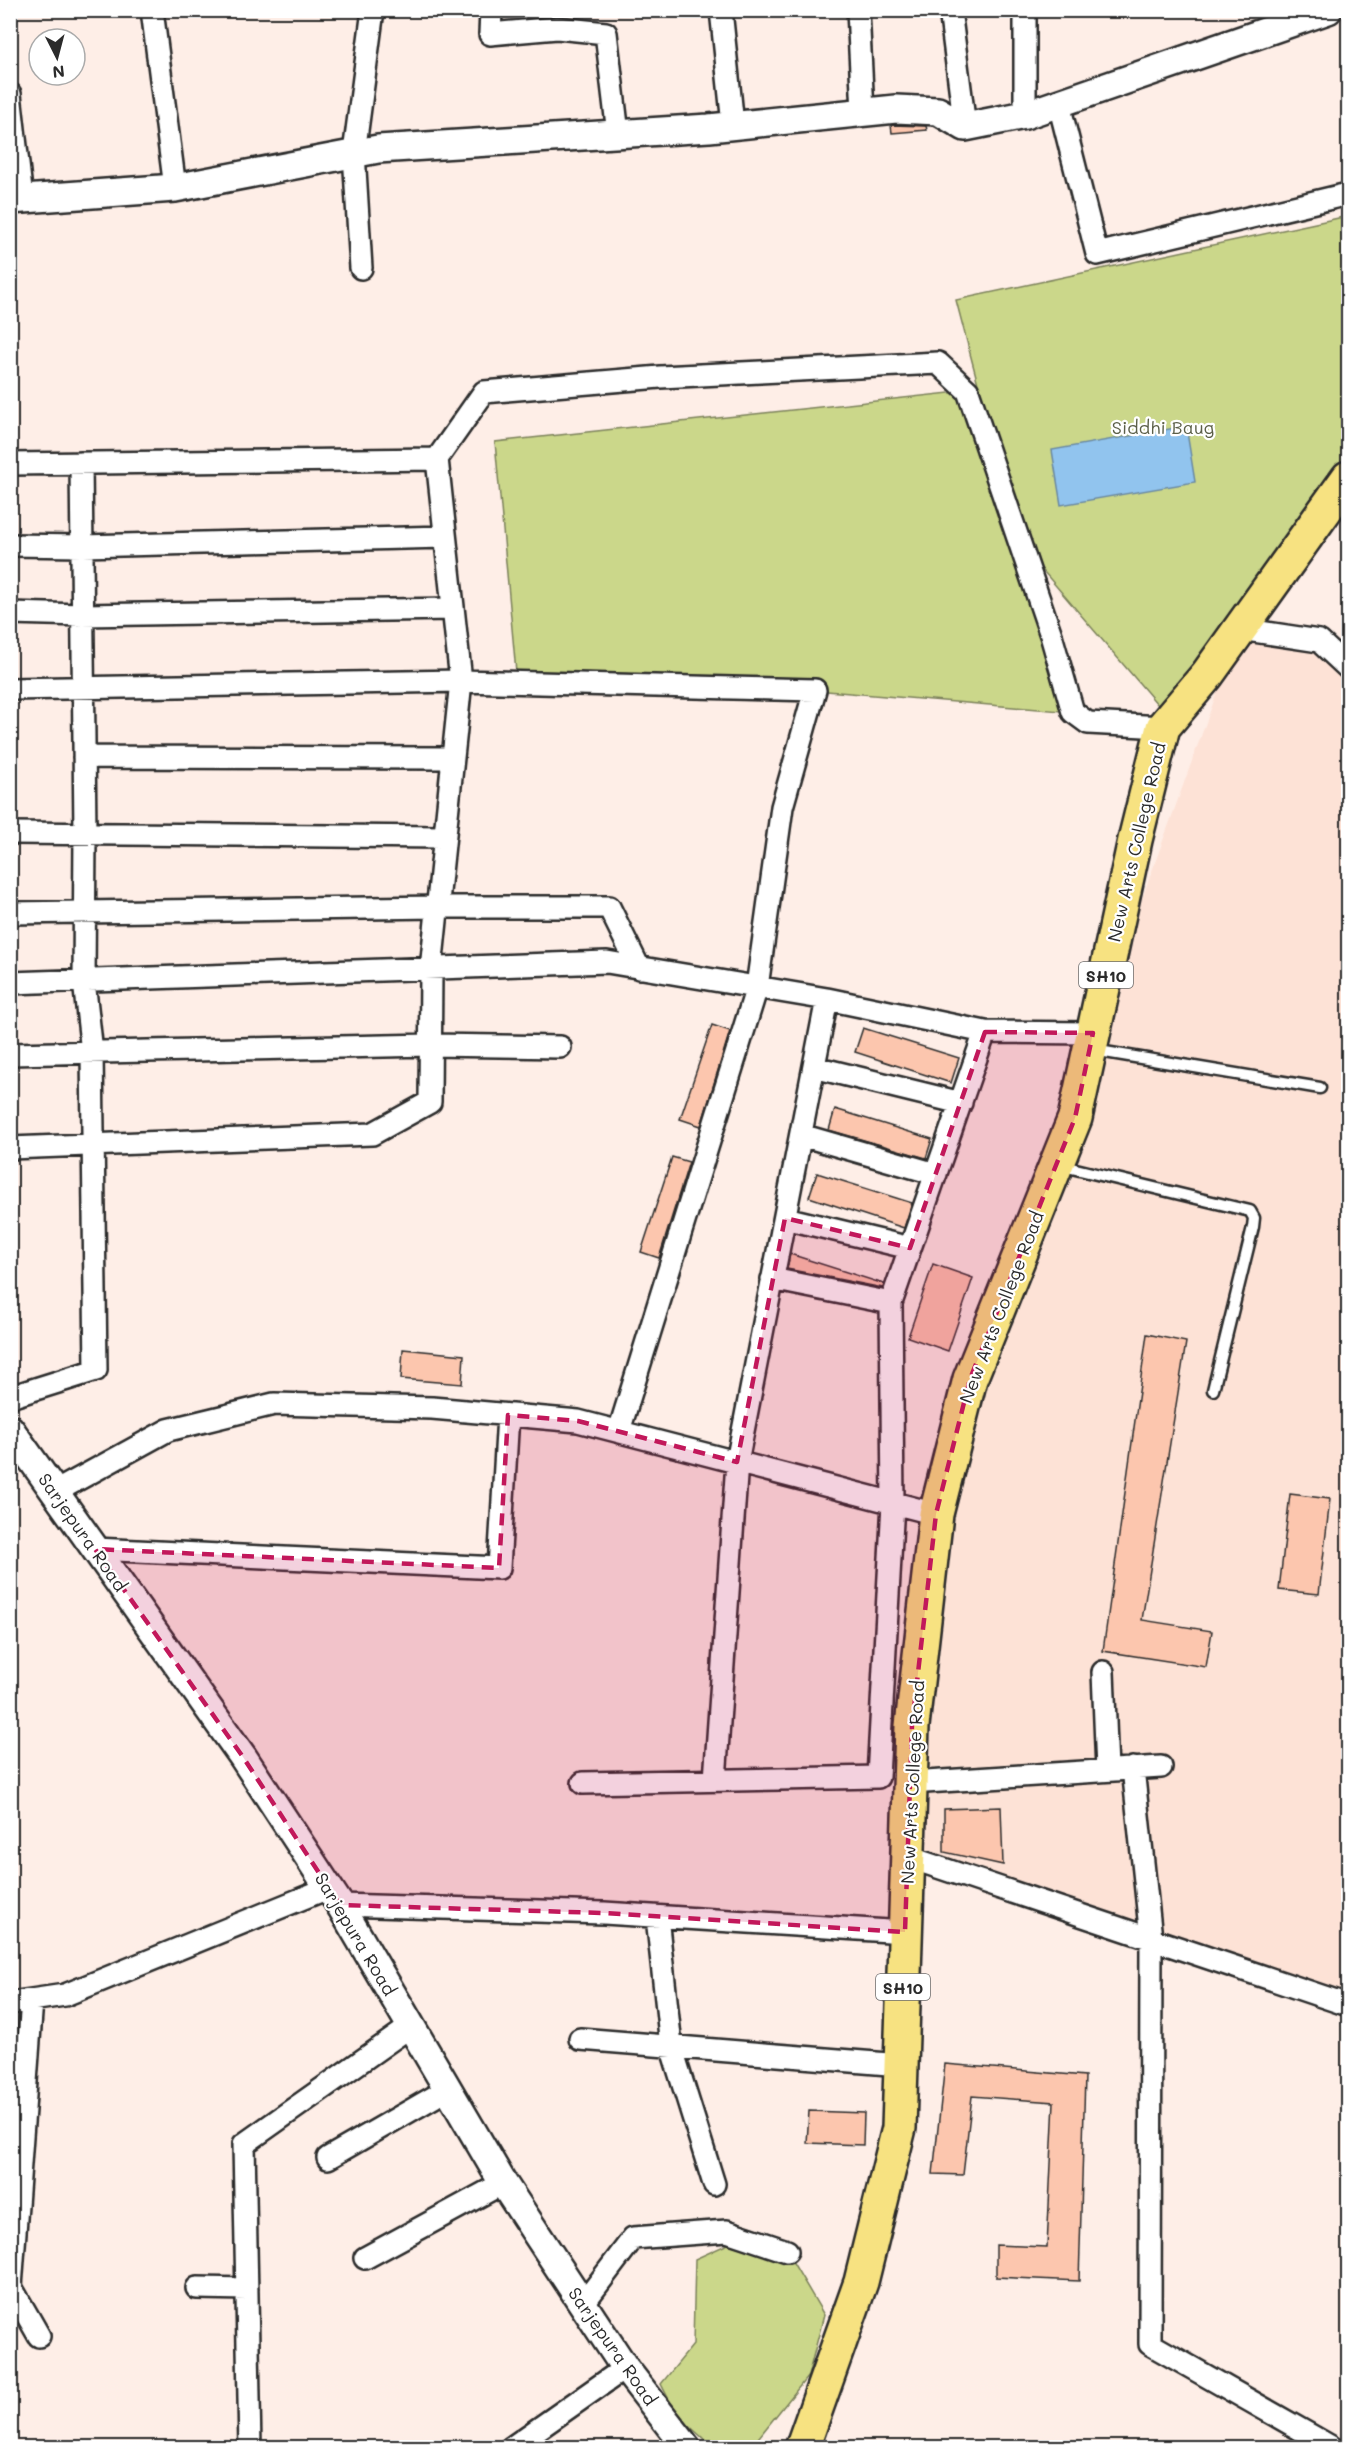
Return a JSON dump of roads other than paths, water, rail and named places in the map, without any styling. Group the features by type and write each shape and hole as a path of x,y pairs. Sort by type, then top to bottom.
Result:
{"main road":[{"name":"New Arts College Road","path":"802,2448 861,2282 899,2128 912,1726 936,1514 970,1379 1075,1118 1163,727 1208,675 1348,478"}],"street":[{"path":"152,10 175,188"},
{"path":"361,268 354,153 373,10"},
{"path":"491,10 490,33 556,19 606,33 618,134"},
{"path":"721,10 733,126"},
{"path":"858,10 863,112"},
{"path":"950,10 965,127"},
{"path":"1025,10 1025,115"},
{"path":"10,94 16,199 175,188 378,149 733,126 896,109 938,111 965,127 1025,115 1328,10"},
{"path":"1059,104 1096,254 1348,194"},
{"path":"10,1148 372,1134 430,1102 431,969 460,681 437,459 484,392 660,377 938,363 968,391 1051,634 1073,712 1088,723 1163,727"},
{"path":"10,464 437,459"},
{"path":"10,1397 96,1370 95,1145 92,1052 84,981 85,833 81,463"},
{"path":"10,545 82,546 445,537"},
{"path":"10,613 83,615 453,609"},
{"path":"1240,629 1319,641 1348,668"},
{"path":"10,689 460,681 814,690 782,807 757,987 619,1431"},
{"path":"84,757 453,758"},
{"path":"10,833 444,837"},
{"path":"10,913 609,907 639,968"},
{"path":"10,983 606,963 827,999 986,1032 1091,1041"},
{"path":"715,1780 737,1462 827,999"},
{"path":"583,1783 878,1777 893,1503 891,1303 986,1032"},
{"path":"10,1054 430,1045 560,1047"},
{"path":"814,1067 961,1103"},
{"path":"801,1135 936,1174"},
{"path":"784,1218 910,1248"},
{"path":"772,1280 891,1303"},
{"path":"55,1492 168,1430 274,1404 432,1408 578,1421 936,1514"},
{"path":"95,1549 499,1568 507,1415"},
{"name":"Sarjepura Road","path":"10,1429 243,1757 334,1897 503,2183 625,2368 685,2447"},
{"path":"1103,1672 1107,1770"},
{"path":"910,1783 1161,1767"},
{"path":"1133,1768 1151,1938 1150,2344 1333,2448"},
{"path":"908,1857 1348,2005"},
{"path":"10,2003 65,1995 334,1897 905,1932"},
{"path":"657,1917 671,2046 714,2184"},
{"path":"32,2000 11,2288 39,2336"},
{"path":"250,2448 244,2144 411,2026"},
{"path":"580,2039 901,2065"},
{"path":"328,2158 448,2089"},
{"path":"366,2258 503,2183"},
{"path":"583,2304 633,2238 728,2231 787,2251"},
{"path":"197,2288 247,2289"},
{"path":"510,2448 625,2368"}],"lane":[{"path":"1091,1041 1320,1088"},
{"path":"1056,1164 1250,1211 1254,1218 1253,1227 1213,1390"}],"water":[{"path":"1186,426 1195,482 1061,505 1052,450"}],"park label":[{"name":"Siddhi Baug","path":"1163,427"}]}
